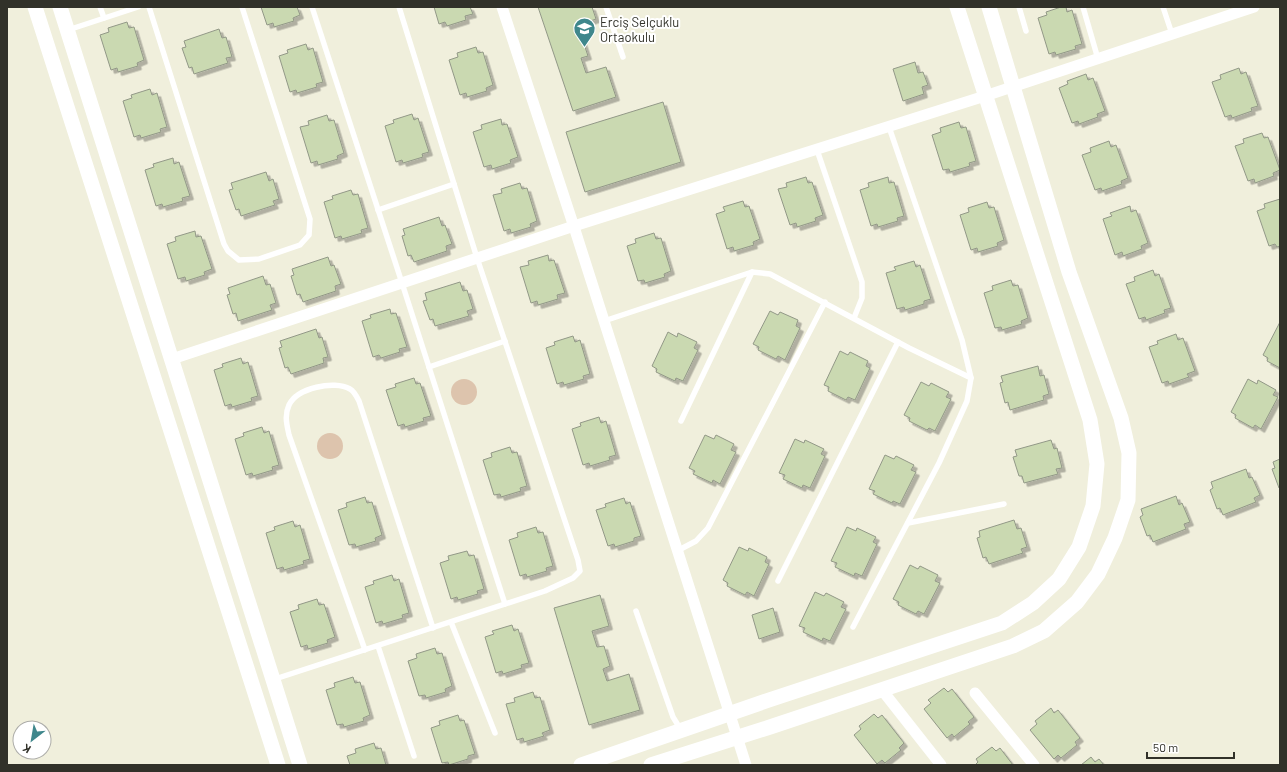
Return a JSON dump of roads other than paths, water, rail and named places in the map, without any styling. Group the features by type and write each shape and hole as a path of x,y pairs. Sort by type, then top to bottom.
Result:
{"street":[{"path":"36,7 278,765"},
{"path":"60,7 300,765"},
{"path":"502,7 574,226 746,765"},
{"path":"581,765 681,730 1002,623 1033,603 1059,579 1079,547 1094,506 1097,464 1090,420 957,7"},
{"path":"650,765 737,738 1013,646 1044,631 1076,602 1098,574 1115,538 1128,500 1129,453 1122,418 1069,272 989,7"},
{"path":"172,359 574,226 1013,87 1248,8"},
{"path":"882,690 941,765"},
{"path":"975,693 1034,765"}],"lane":[{"path":"100,7 104,18"},
{"path":"68,30 138,7"},
{"path":"149,7 224,244 228,252 239,260 259,259 300,245 309,235 310,219 242,7"},
{"path":"312,7 505,604"},
{"path":"273,680 552,588 573,578 580,570 578,560 477,258 399,7"},
{"path":"606,7 623,57"},
{"path":"1019,7 1026,31"},
{"path":"1083,7 1098,59"},
{"path":"1163,7 1172,34"},
{"path":"853,627 939,463 967,402 971,378 962,340 889,127"},
{"path":"817,150 862,282 862,298 854,318"},
{"path":"378,210 454,184"},
{"path":"604,321 752,272 770,274 898,342 971,378"},
{"path":"682,421 752,272"},
{"path":"677,551 696,541 708,528 825,302"},
{"path":"429,367 505,341"},
{"path":"778,580 898,342"},
{"path":"364,650 288,436 285,418 289,404 302,392 323,386 341,385 352,389 359,401 433,628"},
{"path":"908,523 1004,504"},
{"path":"636,611 673,718 681,730"},
{"path":"451,622 495,733"},
{"path":"378,646 414,756"}],"place":[{"name":"Erciş Selçuklu Ortaokulu","path":"585,48"}]}
